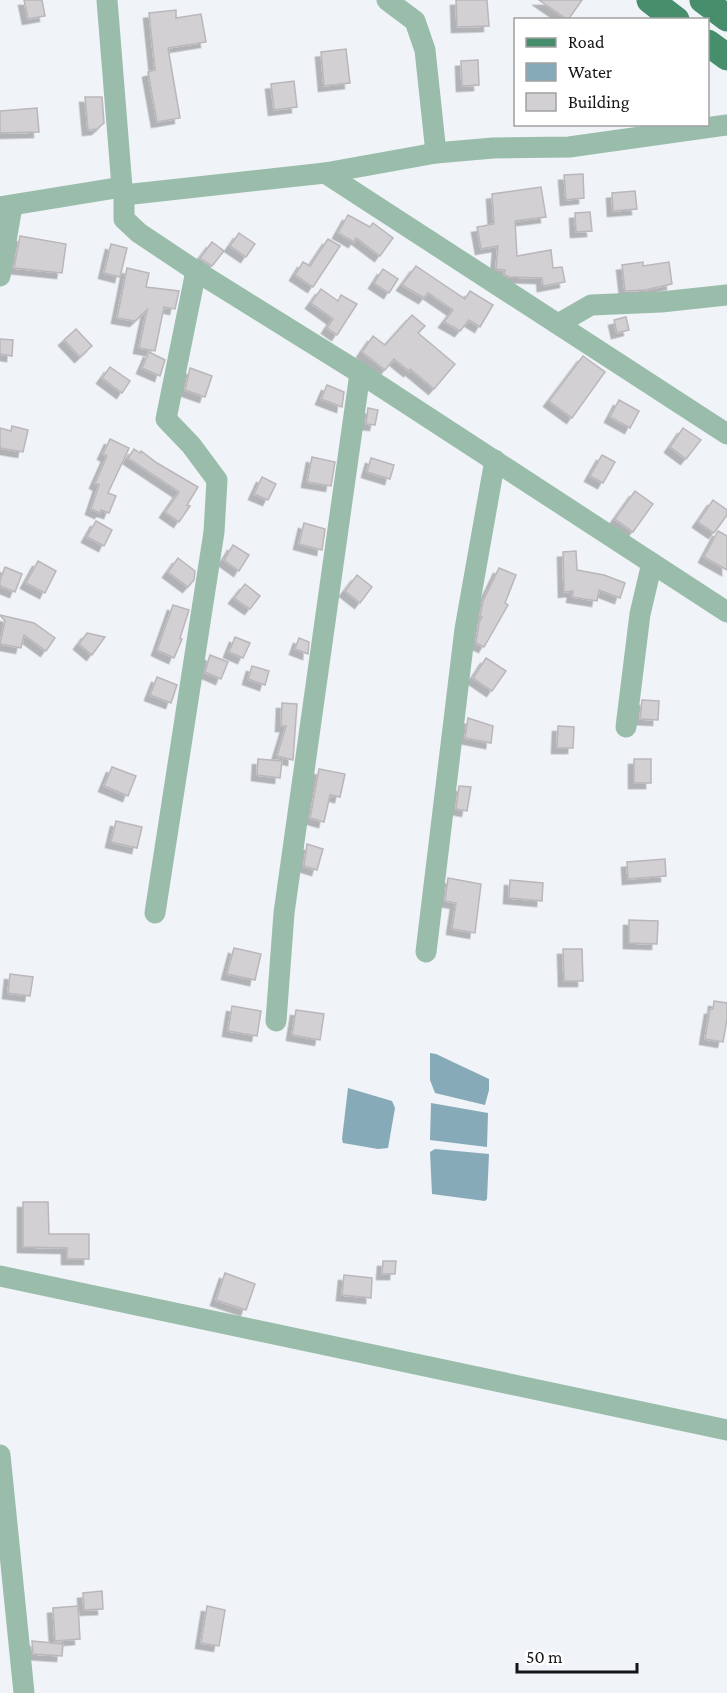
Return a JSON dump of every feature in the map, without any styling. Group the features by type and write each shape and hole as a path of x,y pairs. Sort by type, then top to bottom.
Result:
{"main road":[{"path":"650,0 673,18"},
{"path":"703,0 727,18"},
{"path":"709,44 727,57"}],"street":[{"path":"107,0 124,219 140,233 196,271 360,373 727,612"},
{"path":"387,0 416,21 425,50 436,153"},
{"path":"0,276 6,207 123,191 325,173 436,153 494,148 569,147 727,125"},
{"path":"325,173 727,434"},
{"path":"155,914 214,532 217,480 166,419 196,271"},
{"path":"558,324 591,305 661,302 727,295"},
{"path":"276,1021 284,913 360,373"},
{"path":"426,952 465,628 495,460"},
{"path":"626,727 640,614 652,563"},
{"path":"0,1276 727,1430"},
{"path":"0,1455 24,1693"}],"water":[{"path":"430,1053 489,1079 485,1105 435,1093 430,1080"},
{"path":"348,1088 392,1101 395,1108 388,1148 378,1149 343,1143"},
{"path":"431,1103 488,1113 487,1147 430,1140"},
{"path":"435,1149 489,1154 487,1199 485,1201 432,1194 430,1152"}],"building":[{"path":"24,0 42,0 45,16 28,19"},
{"path":"456,0 487,0 489,26 457,27"},
{"path":"539,0 582,0 569,18 565,18"},
{"path":"176,10 176,18 201,14 206,42 168,48 180,118 157,122 148,72 155,70 149,13"},
{"path":"346,49 350,83 324,86 321,52"},
{"path":"478,60 479,85 462,86 461,61"},
{"path":"294,81 297,107 274,110 271,84"},
{"path":"85,97 102,97 104,123 97,129 88,130"},
{"path":"37,108 39,132 0,133 0,111"},
{"path":"583,174 584,198 566,200 564,175"},
{"path":"541,187 546,217 515,221 517,256 551,250 553,268 562,267 565,282 543,286 542,278 509,277 504,274 505,270 496,269 498,246 481,249 477,227 494,224 492,194"},
{"path":"635,191 637,209 613,211 612,193"},
{"path":"590,212 592,231 576,232 575,213"},
{"path":"348,215 370,227 373,223 393,238 380,256 356,238 354,242 338,233"},
{"path":"239,233 255,244 246,257 230,246"},
{"path":"20,236 66,244 62,273 14,268"},
{"path":"328,239 340,246 313,287 295,275 303,262 310,266"},
{"path":"212,242 224,251 212,266 200,258"},
{"path":"111,244 127,248 120,277 104,273"},
{"path":"643,262 643,266 669,262 672,284 645,290 625,291 622,265"},
{"path":"416,266 465,299 470,291 493,305 480,327 469,320 460,331 444,322 453,310 428,293 424,298 402,285"},
{"path":"127,268 149,273 146,287 179,291 175,309 164,307 155,351 139,348 147,310 135,321 117,318"},
{"path":"383,269 398,279 389,293 374,283"},
{"path":"321,289 338,301 341,295 357,304 337,335 327,328 333,319 311,303"},
{"path":"412,315 425,326 418,333 455,364 434,389 394,359 385,370 362,352 373,336 385,345"},
{"path":"626,317 629,330 617,333 614,320"},
{"path":"76,329 92,346 80,357 64,340"},
{"path":"0,339 13,340 12,356 0,354"},
{"path":"149,352 165,360 160,376 142,368"},
{"path":"583,356 605,372 572,418 549,401"},
{"path":"110,367 130,381 122,393 102,378"},
{"path":"190,368 212,376 205,397 185,390"},
{"path":"327,385 344,392 342,407 321,399"},
{"path":"619,400 639,411 630,428 610,417"},
{"path":"368,408 378,410 375,425 366,424"},
{"path":"12,426 28,430 23,452 0,448 0,428 11,431"},
{"path":"683,428 701,440 686,459 670,447"},
{"path":"110,439 129,448 108,493 116,496 109,513 101,510 100,513 91,509 99,485 95,483 107,456 103,454"},
{"path":"134,449 140,453 141,451 198,487 187,505 190,506 179,522 165,512 179,492 128,458"},
{"path":"602,455 615,462 603,483 590,476"},
{"path":"312,457 335,462 331,486 307,482"},
{"path":"371,458 394,465 390,479 367,472"},
{"path":"262,477 276,484 268,500 254,494"},
{"path":"635,491 653,504 633,532 615,519"},
{"path":"713,500 727,510 727,515 714,533 698,522"},
{"path":"96,521 112,530 104,546 87,537"},
{"path":"304,523 325,529 322,550 299,544"},
{"path":"718,531 727,536 727,570 704,557"},
{"path":"233,545 249,555 239,571 224,560"},
{"path":"576,551 577,570 604,575 625,583 620,598 599,590 597,601 572,597 573,591 564,592 563,552"},
{"path":"178,558 195,571 194,580 188,587 168,572"},
{"path":"38,561 56,571 45,593 26,583"},
{"path":"5,567 22,574 15,592 0,586"},
{"path":"499,568 516,575 505,603 508,605 484,647 476,643 482,617 480,616 483,601"},
{"path":"357,575 372,587 360,603 345,591"},
{"path":"245,584 260,596 250,609 234,598"},
{"path":"173,605 189,610 180,638 182,639 174,658 157,650"},
{"path":"0,615 34,623 55,638 46,651 24,635 21,648 0,644 5,621"},
{"path":"87,633 105,637 92,655 79,644"},
{"path":"235,637 250,643 243,658 229,652"},
{"path":"299,638 309,642 308,654 295,649"},
{"path":"210,655 228,662 221,679 205,672"},
{"path":"486,658 506,671 492,691 473,678"},
{"path":"252,666 269,671 265,685 248,679"},
{"path":"157,677 177,685 171,703 150,695"},
{"path":"642,700 659,701 658,720 640,719"},
{"path":"282,703 297,704 293,760 277,756 286,726 281,726"},
{"path":"468,718 493,726 491,743 465,738"},
{"path":"558,726 574,727 573,748 557,748"},
{"path":"258,759 282,761 280,778 257,775"},
{"path":"634,759 651,759 651,783 634,783"},
{"path":"112,767 136,776 128,796 104,786"},
{"path":"319,769 345,774 340,797 330,795 324,822 310,818"},
{"path":"459,786 471,787 467,811 456,809"},
{"path":"116,821 142,827 137,848 111,842"},
{"path":"307,844 323,849 317,870 304,866"},
{"path":"665,859 666,876 628,879 627,862"},
{"path":"448,878 481,884 475,933 452,929 456,903 445,901"},
{"path":"510,880 543,883 542,901 509,898"},
{"path":"629,920 658,921 657,944 629,943"},
{"path":"234,948 261,954 255,980 227,974"},
{"path":"563,949 582,949 583,981 564,981"},
{"path":"10,974 33,977 30,996 8,993"},
{"path":"714,1001 727,1003 723,1042 705,1039 710,1009 713,1009"},
{"path":"232,1006 261,1011 257,1036 228,1031"},
{"path":"296,1010 324,1014 320,1040 292,1035"},
{"path":"23,1202 48,1202 49,1234 89,1234 89,1259 67,1259 67,1248 23,1247"},
{"path":"383,1261 396,1261 395,1274 382,1274"},
{"path":"225,1273 255,1284 246,1310 216,1300"},
{"path":"344,1275 372,1278 371,1298 342,1295"},
{"path":"102,1591 103,1609 84,1610 83,1593"},
{"path":"78,1606 80,1639 55,1641 53,1608"},
{"path":"207,1606 225,1610 219,1646 201,1643"},
{"path":"32,1641 63,1644 62,1656 33,1654"}]}
